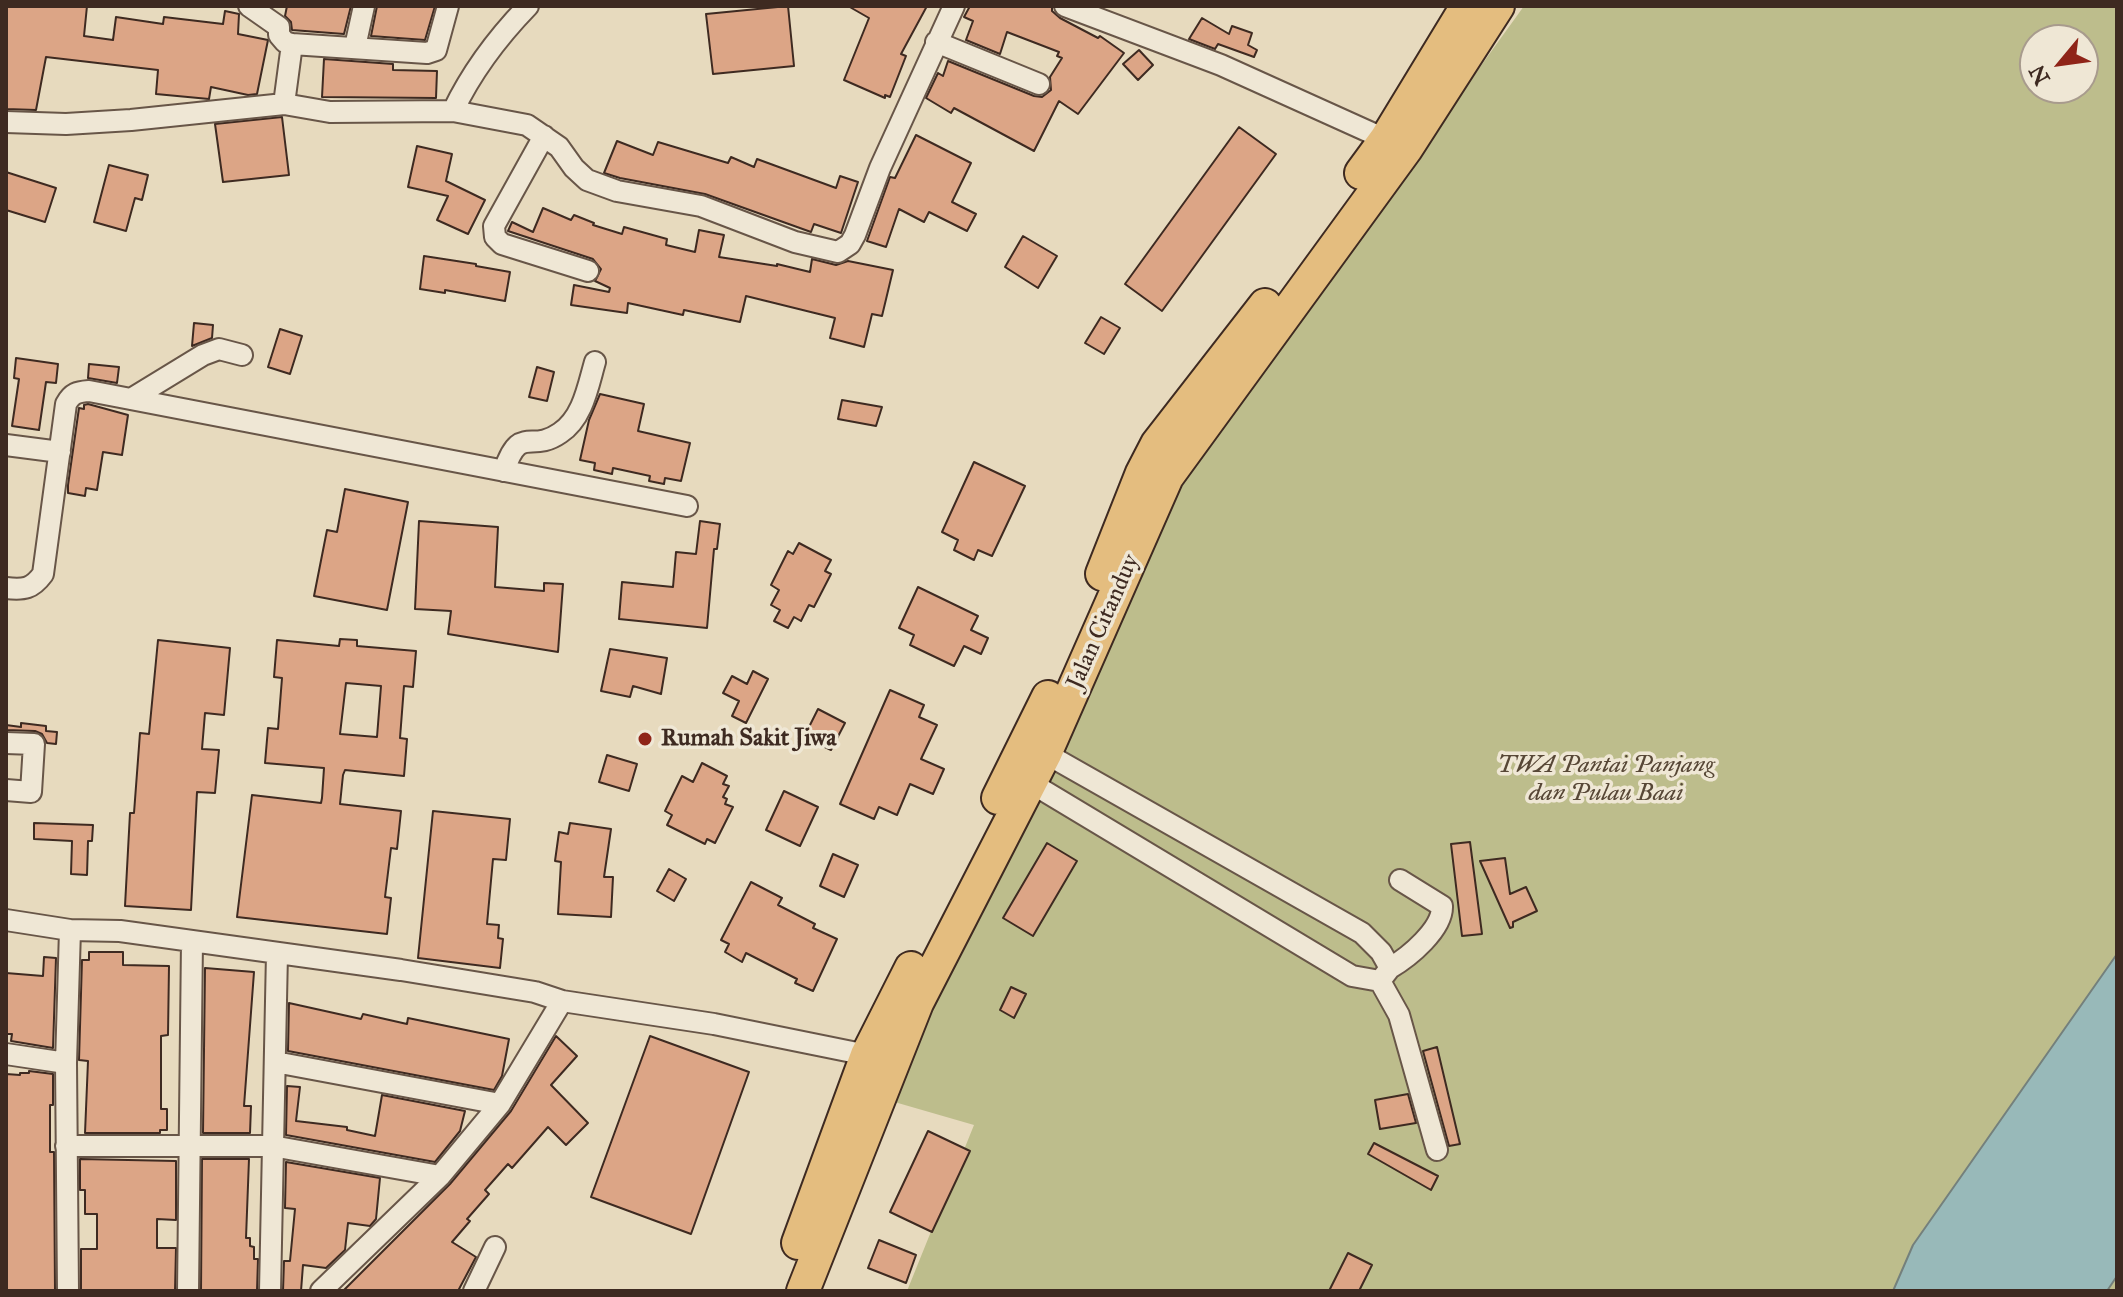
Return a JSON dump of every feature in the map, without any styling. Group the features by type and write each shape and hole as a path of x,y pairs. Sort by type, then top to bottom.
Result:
{"main road":[{"name":"Jalan Citanduy","path":"1396,144 1467,6"},
{"name":"Jalan Citanduy","path":"803,1291 917,1003 1021,777 1167,477 1396,144 1498,6"},
{"name":"Jalan Citanduy","path":"781,1291 867,1055 1021,777"}],"street":[{"path":"249,6 279,27"},
{"path":"283,6 279,35 285,42 427,53 436,50 448,6"},
{"path":"355,47 364,6"},
{"path":"453,111 467,81 488,51 528,6"},
{"path":"6,122 66,124 131,120 284,104 330,112 453,111 527,125 559,147 587,180 617,191 701,206 795,242 838,252 850,244 855,235 880,168 954,6"},
{"path":"1065,6 1221,65 1396,144"},
{"path":"936,42 1039,84"},
{"path":"284,104 292,44"},
{"path":"544,136 494,226 495,237 502,244 588,271"},
{"path":"131,399 203,355 219,349 242,355"},
{"path":"504,471 511,450 516,445 560,434 570,423 580,410 595,362"},
{"path":"6,588 29,588 43,574 66,404 71,395 89,391 687,506"},
{"path":"6,445 60,452"},
{"path":"6,743 34,744 31,792 6,790"},
{"path":"1035,748 1362,933 1381,952 1437,1150"},
{"path":"1021,777 1352,976 1385,974 1416,950 1443,913 1442,906 1400,880"},
{"path":"6,920 70,930 120,931 535,992 562,1001 714,1024 867,1055"},
{"path":"68,1291 66,1063 70,930"},
{"path":"188,1291 192,941"},
{"path":"270,1291 277,953"},
{"path":"321,1291 440,1176 500,1104 562,1001"},
{"path":"6,1054 66,1063"},
{"path":"275,1062 500,1104"},
{"path":"66,1146 272,1146 440,1176"},
{"path":"474,1291 495,1247"}],"green space":[{"name":"TWA Pantai Panjang dan Pulau Baai","path":"1524,6 2117,6 2117,1291 907,1291 974,1125 891,1101 1185,476"}],"water":[{"path":"2117,954 2117,1276 2107,1291 1893,1291 1913,1245"}],"building":[{"path":"6,6 87,6 84,36 113,40 116,17 163,24 164,17 223,24 225,11 239,14 238,34 268,40 257,94 211,87 209,99 156,94 158,70 46,57 36,110 6,109"},
{"path":"287,6 351,6 344,34 292,30 291,22 285,16"},
{"path":"377,6 435,6 425,40 371,36"},
{"path":"788,6 794,66 713,74 706,14"},
{"path":"848,6 927,6 901,54 906,56 890,97 885,95 885,98 844,80 869,18"},
{"path":"970,6 1052,6 1052,11 1060,18 1098,38 1100,36 1124,53 1078,114 1059,101 1034,151 954,108 951,113 926,98 938,73 943,76 948,61 1034,96 1042,97 1051,90 1050,77 1062,58 1057,56 1059,52 1007,32 1000,54 966,40 973,21 964,17"},
{"path":"1202,18 1229,34 1232,26 1252,33 1248,45 1257,50 1254,57 1218,44 1215,49 1189,39"},
{"path":"1139,50 1153,65 1138,80 1123,64"},
{"path":"324,59 393,64 393,70 437,71 436,98 322,97"},
{"path":"282,117 289,175 223,182 215,124"},
{"path":"1239,127 1276,154 1162,311 1125,284"},
{"path":"916,135 971,163 952,202 976,214 967,231 929,212 924,222 899,209 886,247 867,241 890,177 895,178"},
{"path":"617,141 653,155 658,142 728,163 731,157 754,167 757,159 836,188 840,176 858,182 841,233 814,224 811,232 705,194 604,173"},
{"path":"417,146 452,154 446,181 485,200 468,234 437,220 448,196 408,187"},
{"path":"109,165 148,175 142,200 135,198 126,231 94,222"},
{"path":"6,172 56,188 45,222 6,210"},
{"path":"543,208 571,220 574,215 622,234 624,227 667,239 666,245 695,252 699,230 724,235 719,257 777,264 810,272 812,259 836,265 848,261 893,270 882,316 872,314 864,347 830,338 835,318 746,296 740,322 684,310 683,315 628,303 627,313 571,305 574,285 609,292 610,288 595,281 601,269 593,259 508,231 512,222 533,232"},
{"path":"1023,236 1057,256 1038,288 1005,267"},
{"path":"424,256 510,272 505,301 445,290 445,293 420,289"},
{"path":"1101,317 1120,328 1104,354 1085,343"},
{"path":"194,323 213,325 212,338 192,346"},
{"path":"280,329 302,336 290,374 268,367"},
{"path":"16,358 58,364 56,383 46,382 39,430 12,426 19,379 14,378"},
{"path":"89,364 119,367 117,383 88,378"},
{"path":"537,367 554,372 547,401 529,397"},
{"path":"600,394 644,404 638,431 690,443 681,481 665,478 664,484 649,481 650,476 613,468 612,474 594,470 595,463 580,460 589,420"},
{"path":"842,400 882,407 876,426 838,419"},
{"path":"84,405 128,415 122,455 103,452 97,490 86,488 85,496 68,493 68,485 79,408 84,409"},
{"path":"974,462 1025,486 992,556 978,550 974,560 954,550 958,540 942,532"},
{"path":"345,489 408,502 387,610 314,596 327,530 337,532"},
{"path":"419,521 498,527 495,587 544,591 544,583 563,584 558,652 448,634 451,611 415,609"},
{"path":"700,521 720,524 717,549 714,549 707,628 619,619 622,582 673,587 676,552 696,554"},
{"path":"799,543 831,560 825,571 831,574 814,607 809,605 801,621 794,617 788,628 774,621 780,610 771,605 779,590 771,585 788,551 793,554"},
{"path":"918,587 978,616 971,630 988,638 981,654 964,646 954,666 910,645 914,635 899,628"},
{"path":"340,639 357,640 357,646 416,651 413,687 404,686 400,738 407,739 404,776 345,770 340,804 401,811 397,849 391,848 385,897 391,898 387,934 237,917 252,795 321,803 322,798 324,768 265,763 268,728 278,729 282,678 274,677 277,640 339,646","holes":["346,683 381,686 377,737 340,734"]},
{"path":"158,640 230,648 224,715 205,713 202,749 219,750 215,793 197,792 191,910 125,906 130,813 134,813 140,733 149,734"},
{"path":"610,649 667,658 661,694 633,686 630,697 601,691"},
{"path":"753,671 768,679 746,723 732,716 739,701 723,693 732,676 747,684"},
{"path":"890,690 924,705 919,717 937,725 921,759 944,769 933,794 910,784 897,815 879,807 874,819 840,804"},
{"path":"818,709 845,723 831,750 804,737"},
{"path":"21,723 46,726 46,731 57,732 56,744 47,743 42,734 35,731 6,730 6,725 21,727"},
{"path":"607,755 637,764 629,791 599,782"},
{"path":"702,763 727,776 723,784 729,786 723,797 727,799 725,804 733,807 715,843 707,839 705,844 667,825 672,815 665,811 682,776 693,782"},
{"path":"784,791 818,807 800,846 766,830"},
{"path":"433,811 510,819 506,860 493,859 487,924 499,925 498,938 503,939 500,968 418,958"},
{"path":"34,823 93,825 92,841 88,841 87,875 71,874 72,841 34,839"},
{"path":"570,823 611,829 604,877 613,877 611,917 558,914 561,862 555,861 559,832 568,834"},
{"path":"1470,842 1482,934 1462,936 1451,844"},
{"path":"1047,843 1077,861 1033,936 1003,918"},
{"path":"833,854 858,865 844,897 820,886"},
{"path":"1505,858 1510,894 1526,887 1537,911 1513,922 1510,928 1480,861"},
{"path":"669,869 686,879 674,901 657,891"},
{"path":"751,882 782,898 778,905 815,924 813,928 837,939 813,991 795,983 797,979 746,953 742,962 725,952 729,944 721,940"},
{"path":"89,952 123,952 123,965 169,966 168,1035 161,1036 161,1109 167,1109 167,1130 160,1130 160,1133 85,1133 88,1061 79,1060 82,960 89,960"},
{"path":"44,957 56,958 53,1048 11,1041 12,1034 6,1034 6,973 43,976"},
{"path":"205,968 254,972 244,1106 251,1106 250,1133 203,1133"},
{"path":"1011,987 1026,994 1014,1018 1000,1010"},
{"path":"289,1003 361,1019 363,1014 407,1024 408,1018 509,1039 502,1076 494,1090 288,1051"},
{"path":"556,1036 577,1056 551,1085 588,1123 566,1145 548,1127 512,1168 508,1164 485,1190 489,1194 452,1242 476,1257 458,1291 343,1291 450,1184 511,1111"},
{"path":"650,1036 749,1072 691,1234 591,1197"},
{"path":"1437,1047 1460,1144 1449,1146 1423,1051"},
{"path":"29,1071 53,1074 50,1152 54,1152 55,1291 6,1291 6,1074 20,1075"},
{"path":"287,1086 300,1087 296,1121 347,1127 347,1130 375,1136 382,1095 465,1111 460,1131 435,1162 286,1135"},
{"path":"1408,1094 1416,1123 1380,1129 1375,1100"},
{"path":"928,1131 970,1151 932,1232 890,1212"},
{"path":"1374,1143 1438,1176 1431,1190 1368,1154"},
{"path":"80,1159 176,1161 176,1220 157,1219 157,1248 176,1248 175,1291 81,1291 81,1249 97,1249 97,1214 85,1214 85,1190 80,1190"},
{"path":"202,1159 249,1159 246,1238 250,1238 250,1246 254,1247 254,1259 258,1259 257,1291 201,1291"},
{"path":"286,1162 380,1178 376,1219 370,1226 348,1223 345,1250 326,1268 303,1265 301,1291 283,1291 284,1261 290,1261 295,1209 285,1208"},
{"path":"879,1240 916,1255 906,1283 868,1268"},
{"path":"1348,1253 1372,1265 1359,1291 1329,1291"}],"place":[{"name":"Rumah Sakit Jiwa","path":"645,739"}]}
